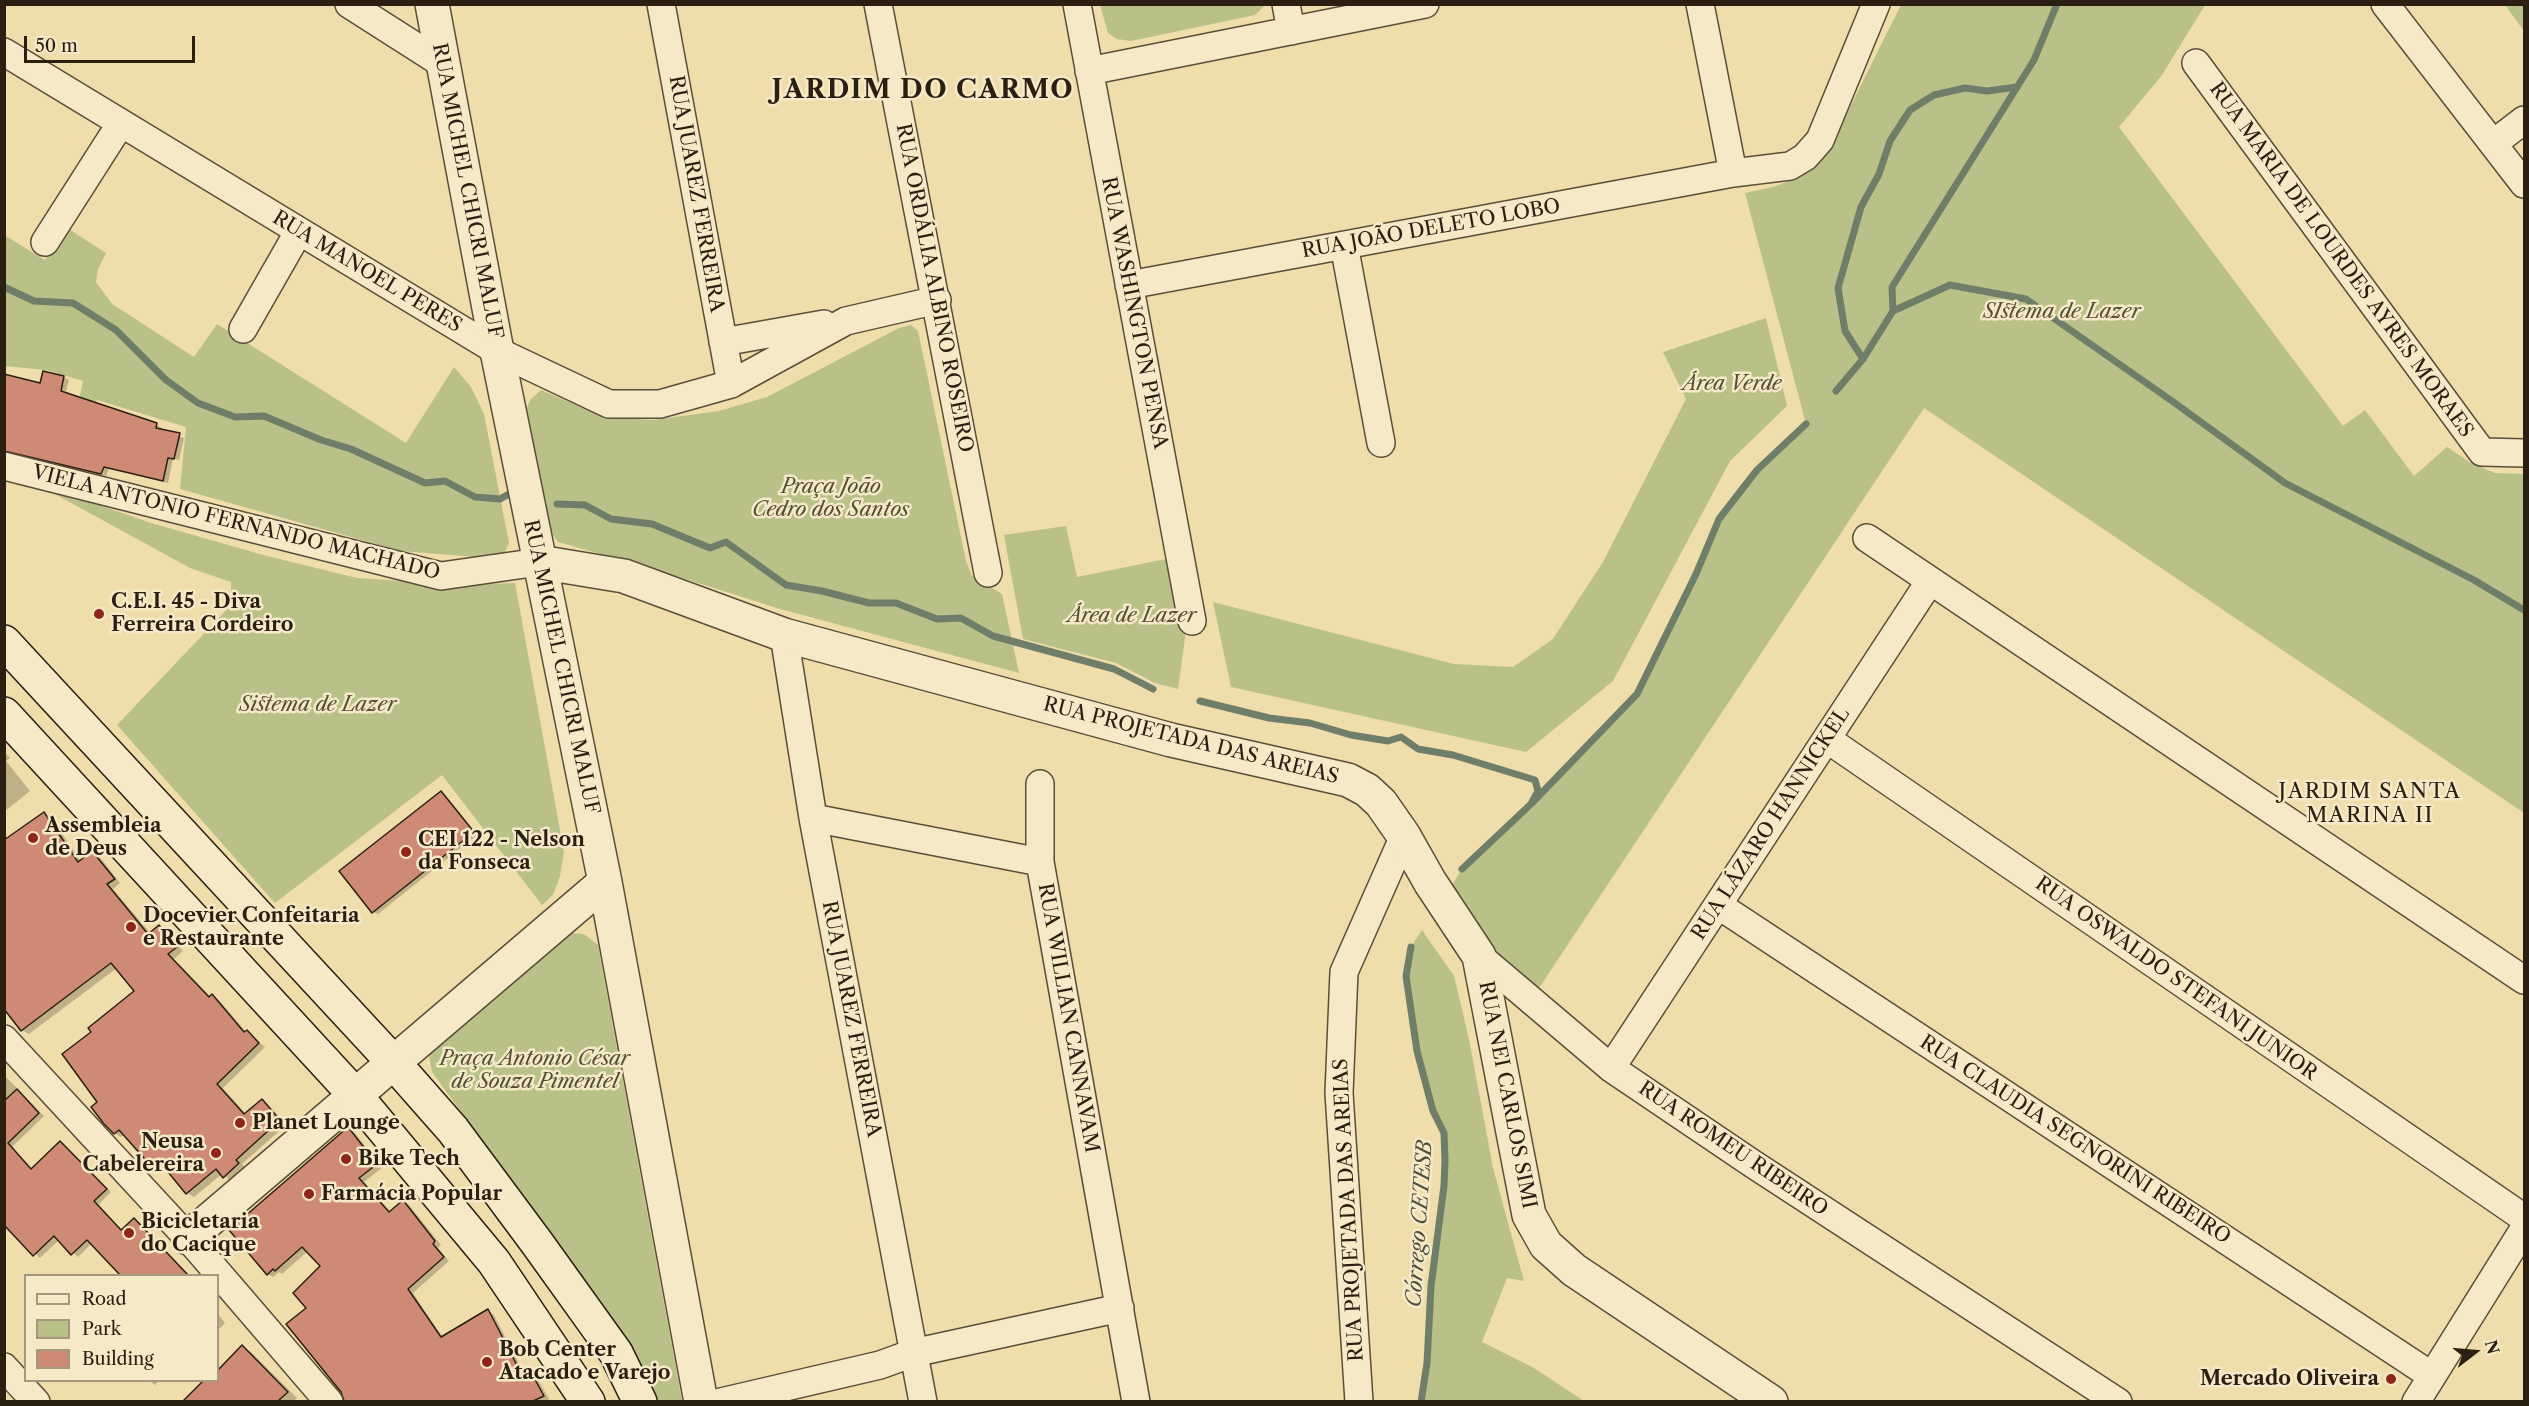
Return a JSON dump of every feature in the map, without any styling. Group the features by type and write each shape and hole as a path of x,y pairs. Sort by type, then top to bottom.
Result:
{"street":[{"path":"349,4 443,64"},
{"name":"RUA MICHEL CHICRI MALUF","path":"432,4 496,351 605,882 701,1401"},
{"name":"RUA JUAREZ FERREIRA","path":"661,4 731,384"},
{"name":"RUA ORDÁLIA ALBINO ROSEIRO","path":"878,4 988,573"},
{"name":"RUA WASHINGTON PENSA","path":"1077,4 1192,621"},
{"path":"1286,4 1292,31"},
{"path":"1089,71 1425,4"},
{"path":"1700,4 1733,173"},
{"name":"RUA JOÃO DELETO LOBO","path":"1129,285 1733,173 1790,166 1805,157 1820,140 1876,4"},
{"path":"2385,4 2524,184"},
{"name":"RUA MANOEL PERES","path":"4,52 496,351 609,404 660,404 731,384 846,321"},
{"name":"RUA MARIA DE LOURDES AYRES MORAES","path":"2196,63 2482,452 2524,453"},
{"path":"2494,143 2524,120"},
{"path":"45,242 121,123"},
{"path":"243,329 299,231"},
{"path":"1344,245 1381,443"},
{"name":"RUA MANOEL PERES","path":"723,342 846,321 937,300"},
{"name":"VIELA ANTONIO FERNANDO MACHADO","path":"4,466 441,576 539,562"},
{"path":"1867,538 2524,980"},
{"name":"RUA PROJETADA DAS AREIAS","path":"539,562 624,576 784,635 1171,740 1348,780 1367,790 1381,803 1404,836 1344,972 1339,1093 1359,1401"},
{"name":"RUA LÁZARO HANNICKEL","path":"1611,1068 1930,581"},
{"name":"RUA JUAREZ FERREIRA","path":"784,635 813,819 923,1401"},
{"path":"4,642 394,1063 453,1130 616,1353 640,1401"},
{"path":"4,714 356,1096 494,1262 588,1401"},
{"name":"RUA OSWALDO STEFANI JUNIOR","path":"1827,739 2524,1218"},
{"path":"1040,784 1040,861"},
{"name":"RUA WILLIAN CANNAVAM","path":"813,819 1040,861 1136,1401"},
{"name":"RUA ROMEU RIBEIRO","path":"1404,836 1430,882 1474,949 1611,1068 1753,1164 2118,1401"},
{"path":"188,1238 605,882"},
{"name":"RUA CLAUDIA SEGNORINI RIBEIRO","path":"1718,905 2432,1376"},
{"name":"RUA NEI CARLOS SIMI","path":"1474,949 1529,1215 1546,1245 1574,1270 1771,1401"},
{"path":"4,1039 218,1274"},
{"path":"2416,1401 2524,1228"},
{"path":"219,1275 325,1400"},
{"path":"722,1401 880,1365 914,1353 1120,1308"},
{"path":"4,1367 36,1401"}],"green space":[{"path":"1100,4 1265,5 1255,15 1131,41 1117,39 1108,33"},
{"name":"SIstema de Lazer","path":"1901,5 2205,5 2162,75 2119,127 2343,426 2365,410 2414,476 2447,447 2471,463 2495,473 2524,474 2524,813 1924,408 1537,991 1507,973 1447,893 1462,869 1531,804 1637,694 1696,574 1719,519 1757,470 1806,424 1745,193 1773,187 1798,178 1821,159 1836,135"},
{"path":"2505,5 2524,5 2524,31"},
{"path":"64,226 106,253 98,269 96,282 112,304 194,357 217,324 406,443 454,367 471,387 484,414 509,543 504,554 488,558 401,551 180,489 186,427 97,400 91,411 78,405 83,381 46,370 5,366 4,235 45,260"},
{"name":"Área Verde","path":"1766,318 1787,406 1730,461 1613,681 1526,752 1231,687 1213,602 1454,664 1513,667 1553,639 1603,562 1686,399 1663,352"},
{"name":"Praça João Cedro dos Santos","path":"911,325 918,331 966,561 972,576 1002,594 1019,673 780,609 651,568 558,542 551,532 546,519 526,410 530,400 541,390 604,417 653,420 719,411 767,397 899,328"},
{"name":"Sistema de Lazer","path":"33,482 151,523 267,556 357,578 464,585 515,583 564,852 560,876 553,895 542,905 442,775 275,903 117,725 231,605 231,582 190,568"},
{"name":"Área de Lazer","path":"1066,526 1077,577 1171,558 1186,630 1178,689 1155,683 1116,663 1023,639 1004,535"},
{"path":"1422,930 1454,976 1469,1039 1493,1168 1524,1281 1507,1278 1482,1342 1534,1368 1584,1401 1421,1401 1427,1363 1431,1286 1445,1161 1444,1133 1433,1111 1417,1051 1406,976 1411,947"},
{"name":"Praça Antonio César de Souza Pimentel","path":"570,933 584,934 598,945 682,1401 658,1401 639,1363 607,1313 432,1072 429,1056 442,1039"}],"building":[{"path":"43,371 64,376 61,391 157,423 156,428 180,433 174,459 168,458 163,481 104,467 101,474 4,451 4,374 40,383"},
{"name":"CEI 122 - Nelson da Fonseca","path":"441,791 474,832 372,913 339,871"},
{"path":"44,812 78,862 92,851 115,879 107,884 148,934 159,925 177,947 168,954 209,997 212,994 244,1032 247,1030 259,1043 217,1084 244,1114 262,1099 280,1120 236,1160 239,1163 223,1178 216,1169 186,1194 159,1161 152,1167 119,1130 114,1134 104,1124 91,1107 97,1102 62,1054 91,1032 88,1028 134,991 111,963 21,1031 4,1009 4,840"},
{"path":"17,1089 39,1113 8,1143 31,1169 60,1141 107,1189 94,1201 121,1230 134,1218 187,1274 119,1274 87,1240 71,1255 54,1236 33,1256 4,1225 4,1101"},
{"path":"348,1127 377,1164 359,1178 389,1212 403,1200 435,1241 433,1244 444,1257 408,1289 441,1337 488,1309 523,1377 531,1372 544,1396 533,1401 344,1401 341,1392 286,1324 306,1308 293,1293 320,1266 302,1247 275,1271 273,1269 267,1275 229,1230"},
{"path":"242,1345 288,1392 278,1401 183,1401 202,1382 219,1382 219,1369"}],"waterway":[{"path":"1836,391 1863,359 1893,311 1892,287 2034,60 2057,4"},
{"path":"1863,359 1845,331 1838,288 1861,207 1879,174 1890,141 1910,110 1934,95 1965,88 1987,91 2017,87"},
{"path":"1893,311 1950,285 2026,299 2285,483 2474,580 2524,610"},
{"name":"Córrego CETESB","path":"4,287 34,301 73,303 116,330 166,380 198,403 235,417 264,416 321,440 351,449 425,483 445,481 475,497 500,499 514,491"},
{"path":"1531,804 1637,694 1696,574 1719,519 1757,470 1806,424"},
{"name":"Córrego CETESB","path":"557,504 585,505 611,519 652,524 710,548 726,542 786,585 869,603 896,603 937,619 961,618 993,636 1114,669 1153,689"},
{"name":"Córrego CETESB","path":"1200,701 1269,718 1310,723 1351,735 1388,741 1401,737 1418,749 1453,755 1535,780 1538,791 1531,804 1462,869"},
{"name":"Córrego CETESB","path":"1411,947 1406,976 1417,1051 1433,1111 1444,1133 1445,1161 1431,1286 1427,1363 1421,1402"}],"place":[{"name":"C.E.I. 45 - Diva Ferreira Cordeiro","path":"99,614"},
{"name":"Assembleia de Deus","path":"33,838"},
{"name":"CEI 122 - Nelson da Fonseca","path":"406,852"},
{"name":"Docevier Confeitaria e Restaurante","path":"131,927"},
{"name":"Planet Lounge","path":"240,1123"},
{"name":"Neusa Cabelereira","path":"216,1153"},
{"name":"Bike Tech","path":"346,1159"},
{"name":"Farmácia Popular","path":"309,1194"},
{"name":"Bicicletaria do Cacique","path":"129,1233"},
{"name":"Bob Center Atacado e Varejo","path":"487,1362"},
{"name":"Mercado Oliveira","path":"2391,1379"}],"district":[{"name":"JARDIM DO CARMO","path":"923,90"},
{"name":"JARDIM SANTA MARINA II","path":"2370,804"}]}
